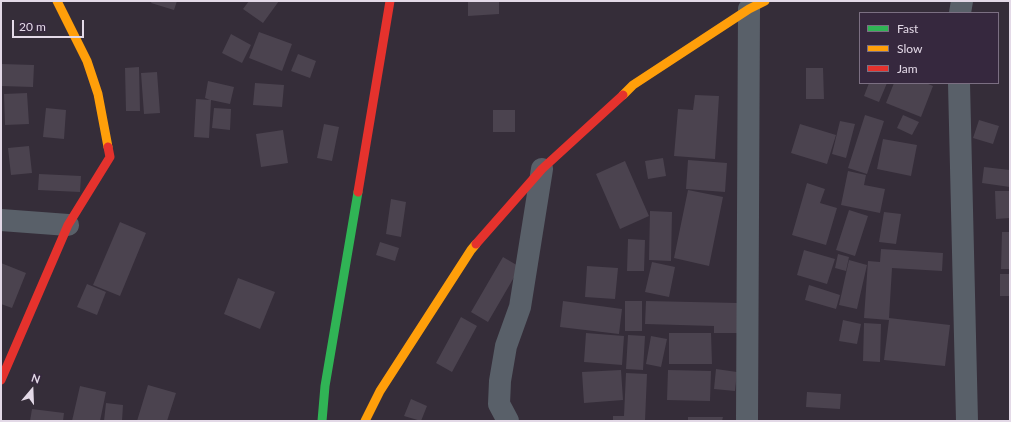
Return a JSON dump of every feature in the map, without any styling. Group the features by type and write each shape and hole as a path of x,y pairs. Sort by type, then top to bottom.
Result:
{"street":[{"path":"1,380 68,225 110,157 98,94 87,61 57,1"},
{"path":"322,421 325,386 390,1"},
{"path":"960,12 962,1"},
{"path":"365,421 380,391 471,250 542,169 633,85 757,5"},
{"path":"747,421 757,5"},
{"path":"960,84 967,421"},
{"path":"508,421 499,404 500,381 506,346 520,307 542,169"},
{"path":"1,220 68,225"}],"building":[{"path":"152,1 177,1 174,10 151,3"},
{"path":"249,1 279,1 263,23 243,9"},
{"path":"468,1 499,1 499,14 468,16"},
{"path":"259,32 292,44 282,71 249,58"},
{"path":"231,34 251,45 242,63 222,53"},
{"path":"298,54 316,61 310,78 291,71"},
{"path":"1,64 34,65 33,87 1,86"},
{"path":"139,67 140,111 126,111 125,68"},
{"path":"806,68 823,68 824,99 806,99"},
{"path":"157,72 160,113 144,114 141,73"},
{"path":"208,81 234,87 230,104 211,100 209,138 194,137 196,99 210,100 205,98"},
{"path":"255,83 284,85 282,107 253,105"},
{"path":"869,84 887,84 879,102 864,96"},
{"path":"894,84 928,84 933,86 921,117 886,103"},
{"path":"27,93 29,124 5,125 4,94"},
{"path":"695,95 719,96 715,159 674,156 678,109 693,110"},
{"path":"46,108 66,110 64,139 43,137"},
{"path":"214,108 231,109 230,130 212,128"},
{"path":"493,110 515,110 515,132 493,132"},
{"path":"865,115 884,121 867,174 848,168"},
{"path":"903,115 919,122 912,135 897,128"},
{"path":"979,120 999,126 993,144 973,138"},
{"path":"840,121 855,124 846,158 832,154"},
{"path":"324,124 339,127 332,161 317,158"},
{"path":"800,124 836,135 827,164 791,153"},
{"path":"283,130 288,163 261,167 256,134"},
{"path":"883,139 917,145 911,176 877,169"},
{"path":"29,146 32,173 11,175 8,148"},
{"path":"663,158 666,176 648,179 645,161"},
{"path":"688,160 727,163 725,192 686,189"},
{"path":"625,161 649,216 620,229 596,174"},
{"path":"984,167 1010,170 1010,187 982,183"},
{"path":"848,171 866,175 864,185 885,189 880,213 841,205"},
{"path":"39,174 81,176 80,192 38,190"},
{"path":"807,183 825,189 820,203 837,208 826,245 792,235"},
{"path":"688,190 723,197 709,266 674,258"},
{"path":"995,191 1010,191 1010,218 996,219"},
{"path":"391,199 406,202 401,237 386,234"},
{"path":"849,210 868,216 855,256 836,250"},
{"path":"650,211 672,212 671,261 649,260"},
{"path":"884,212 901,214 896,244 879,242"},
{"path":"120,222 146,233 120,296 93,285"},
{"path":"1002,232 1010,232 1010,269 1001,269"},
{"path":"628,239 645,240 644,271 627,271"},
{"path":"380,242 399,248 395,261 376,255"},
{"path":"881,249 943,253 942,271 892,268 889,318 950,325 945,366 884,360 889,320 864,318 868,261 880,262"},
{"path":"804,250 835,259 827,284 797,275"},
{"path":"838,254 849,257 846,271 835,268"},
{"path":"503,257 520,267 488,322 471,312"},
{"path":"849,260 867,265 857,309 839,305"},
{"path":"652,262 675,267 669,297 645,292"},
{"path":"1,263 26,273 12,308 1,304"},
{"path":"587,266 618,268 615,299 585,297"},
{"path":"1000,274 1010,274 1010,296 1000,296"},
{"path":"238,278 275,292 260,329 224,314"},
{"path":"87,284 106,292 97,315 77,307"},
{"path":"809,285 840,295 836,309 805,300"},
{"path":"563,301 622,309 619,334 560,327"},
{"path":"625,301 642,301 642,331 625,331"},
{"path":"646,301 738,303 737,333 714,333 714,326 645,324"},
{"path":"461,317 477,326 452,372 436,363"},
{"path":"843,320 861,324 857,344 839,341"},
{"path":"864,323 881,324 880,362 863,361"},
{"path":"586,333 624,336 622,365 584,362"},
{"path":"669,333 711,333 712,364 669,364"},
{"path":"628,335 645,336 643,370 626,369"},
{"path":"651,336 667,339 661,367 646,364"},
{"path":"716,369 737,372 735,391 714,389"},
{"path":"621,370 623,400 584,403 582,372"},
{"path":"668,370 711,371 710,401 667,400"},
{"path":"626,373 647,374 645,421 613,421 613,416 624,416"},
{"path":"148,385 176,393 167,421 137,421"},
{"path":"80,386 106,392 100,421 72,421"},
{"path":"807,392 841,394 840,409 806,407"},
{"path":"411,399 427,406 421,421 404,416"},
{"path":"106,403 123,405 122,421 104,421"},
{"path":"32,409 64,413 63,421 30,421"},
{"path":"688,417 723,417 722,421 688,421"}],"traffic: fast":[{"path":"322,421 325,386 358,192"}],"traffic: slow":[{"path":"57,1 87,61 98,94 108,147"},
{"path":"623,95 633,85 749,9 765,1"},
{"path":"365,421 380,391 476,244"}],"traffic: jam":[{"path":"358,192 390,1"},
{"path":"476,244 542,169 623,95"},
{"path":"1,380 68,225 110,157 108,147"}]}
